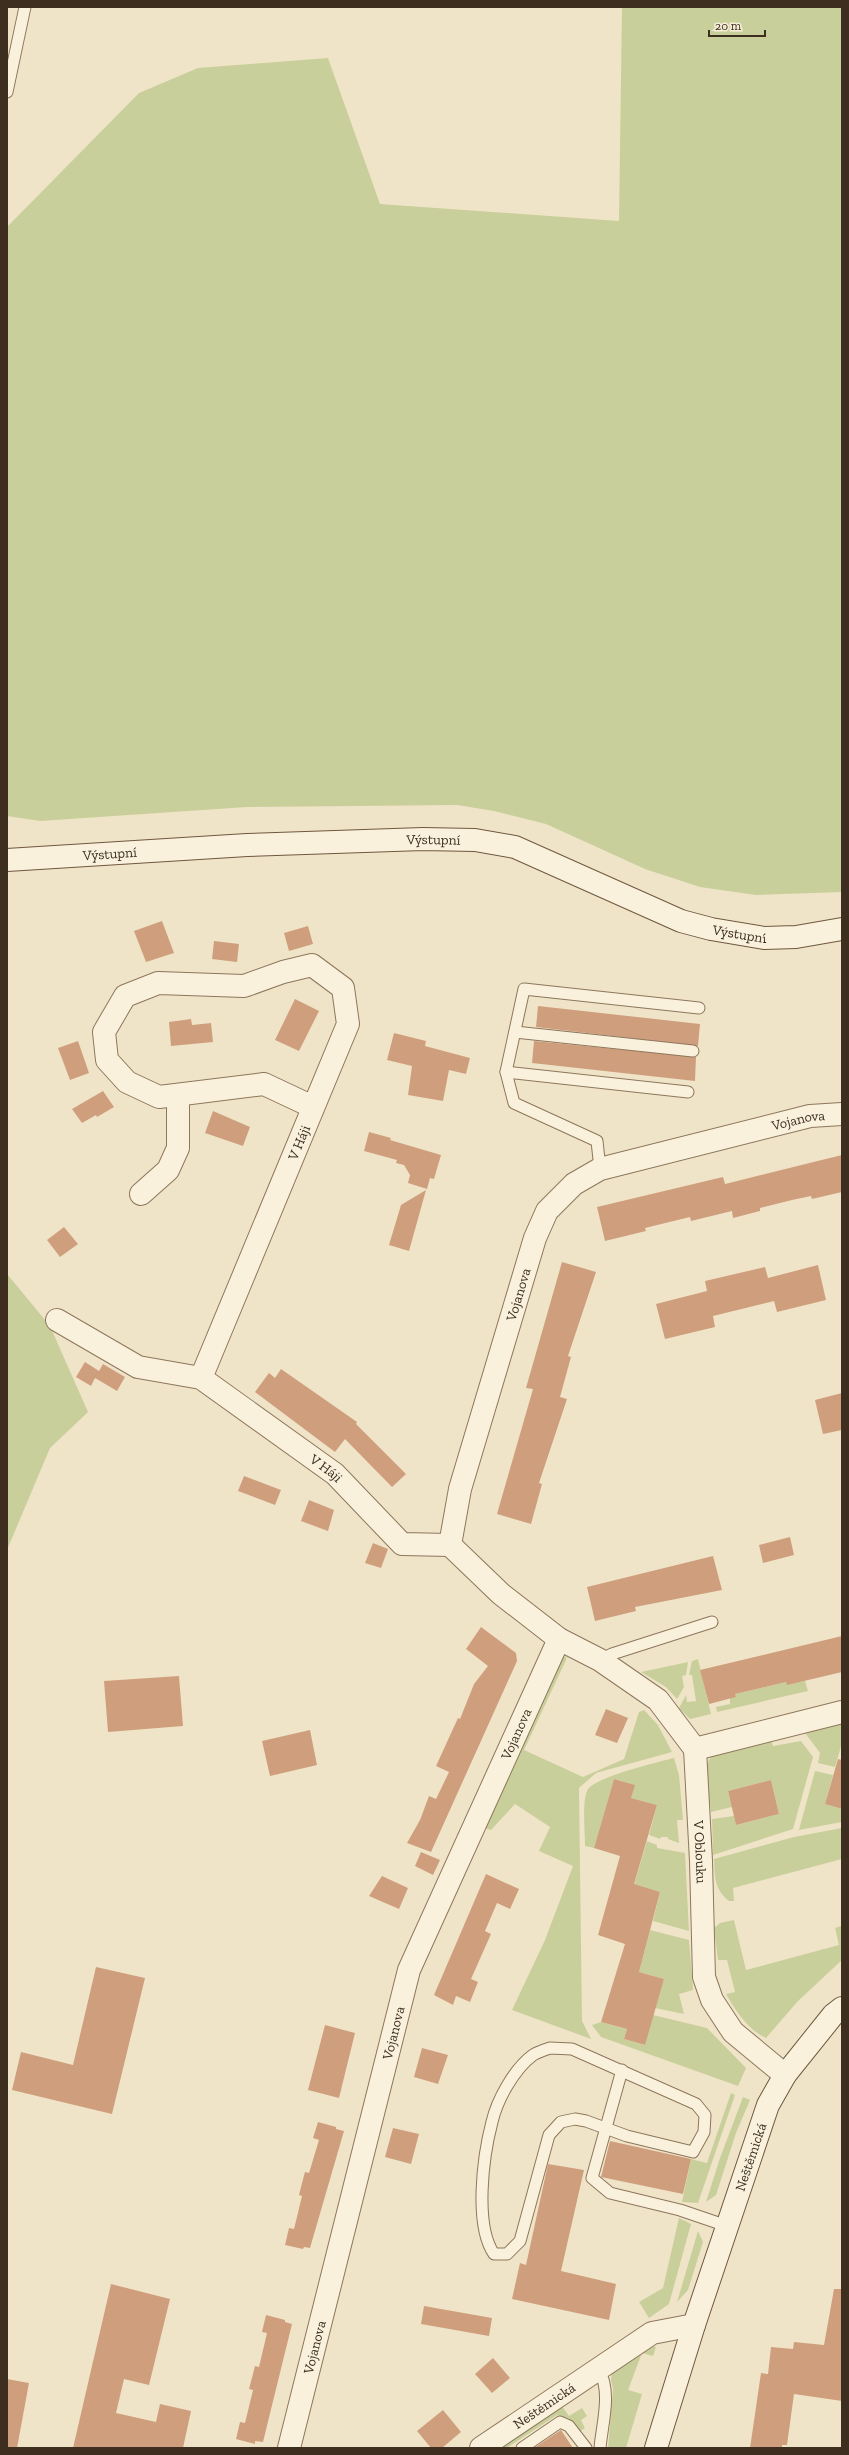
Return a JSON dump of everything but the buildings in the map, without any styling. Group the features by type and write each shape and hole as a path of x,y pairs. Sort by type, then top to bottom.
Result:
{"street":[{"name":"Výstupní","path":"7,860 247,845 424,839 475,840 515,846 681,921 711,929 764,938 796,937 842,928"},
{"name":"V Háji","path":"178,1095 159,1097 127,1082 107,1060 104,1032 125,996 158,983 244,986 283,972 312,965 343,988 348,1024 201,1378"},
{"path":"141,1194 168,1170 178,1148 178,1095 264,1084 313,1107"},
{"name":"Vojanova","path":"450,1545 460,1489 535,1238 547,1211 574,1184 600,1169 810,1116 842,1114"},
{"name":"V Háji","path":"57,1320 138,1367 201,1378 336,1474 402,1544 450,1545"},
{"path":"450,1545 501,1594 559,1639 600,1660 658,1700 695,1749 842,1712"},
{"name":"Vojanova","path":"289,2448 409,1970 559,1639"},
{"name":"V Oblouku","path":"695,1749 702,1860 704,1977 712,2000 733,2032 785,2074"},
{"name":"Neštěmická","path":"656,2448 694,2325 768,2105 785,2074 833,2015 842,2008"},
{"name":"Neštěmická","path":"481,2448 652,2333 694,2325"}],"lane":[{"path":"7,92 25,7"},
{"path":"600,1169 597,1141 514,1103 506,1072 524,989 699,1008"},
{"path":"515,1032 693,1051"},
{"path":"506,1072 688,1092"},
{"path":"600,1660 612,1654 712,1622"},
{"path":"550,2048 572,2049 696,2104 705,2116 704,2132 693,2152 627,2136 606,2128 575,2120 561,2122 548,2136 520,2242 507,2254 494,2254 486,2243 482,2213 484,2176 492,2122 503,2095 519,2070 533,2055 550,2048"},
{"path":"622,2070 592,2178 610,2193 680,2210 727,2226"},
{"path":"599,2370 603,2377 606,2391 600,2448"},
{"path":"522,2448 560,2422 569,2426 586,2448"}],"green space":[{"path":"622,7 842,7 842,892 756,895 700,887 645,869 546,824 494,811 457,805 247,807 40,821 7,816 7,227 139,93 198,68 328,58 380,204 619,221"},
{"path":"7,1274 50,1326 88,1412 50,1448 7,1550"},
{"path":"561,1656 567,1657 566,1660 524,1750 583,1777 624,1759 639,1712 644,1710 658,1725 672,1752 596,1773 579,1788 582,2021 591,2039 512,2010 545,1940 573,1866 539,1851 550,1827 515,1804 491,1830 480,1827"},
{"path":"698,1659 711,1714 690,1719 679,1708 686,1695 687,1702 696,1701 692,1675 689,1675 692,1661"},
{"path":"688,1662 686,1675 682,1676 684,1687 677,1699 666,1687 641,1672"},
{"path":"805,1681 808,1691 717,1712 716,1707 730,1704 730,1698 735,1697 735,1694 786,1682"},
{"path":"842,1720 842,1743 835,1767 818,1763 820,1753 803,1730"},
{"path":"770,1737 773,1746 801,1741 813,1757 793,1829 713,1855 712,1819 734,1816 736,1825 779,1814 771,1780 728,1791 732,1807 711,1812 707,1780 708,1762 712,1757 726,1749"},
{"path":"674,1758 679,1775 683,1820 677,1820 679,1843 668,1839 668,1837 661,1837 660,1839 649,1835 657,1805 631,1798 634,1785 614,1779 594,1848 585,1846 585,1796 591,1786 626,1771"},
{"path":"815,1771 833,1775 825,1804 842,1809 842,1822 799,1830"},
{"path":"842,1828 842,1859 733,1888 734,1901 729,1901 720,1892 715,1877 714,1859 794,1837"},
{"path":"647,1841 657,1845 657,1848 685,1853 689,1931 653,1921 660,1892 634,1885"},
{"path":"734,1920 746,1970 839,1945 835,1928 842,1926 842,1960 798,2001 766,2038 748,2025 738,2013 726,1994 735,1992 727,1960 718,1960 714,1928 720,1923"},
{"path":"650,1930 689,1940 693,1990 679,1994 684,2014 655,2008 664,1979 639,1972"},
{"path":"653,2015 707,2028 746,2068 738,2086 601,2037 592,2025 601,2022 627,2029 624,2039 644,2045"},
{"path":"731,2093 735,2095 698,2203 682,2202 691,2159 707,2163"},
{"path":"743,2097 750,2100 736,2133 716,2195 706,2202 720,2158"},
{"path":"679,2218 691,2224 669,2304 649,2318 639,2302 663,2288"},
{"path":"698,2231 703,2242 688,2290 677,2302"},
{"path":"650,2345 656,2347 653,2356 642,2353 628,2390 642,2394 626,2448 608,2448 613,2389 611,2379 612,2372"},
{"path":"562,2406 569,2416 582,2408 587,2416 581,2420 585,2428 579,2432 568,2418 557,2415 507,2448 497,2448"}]}
